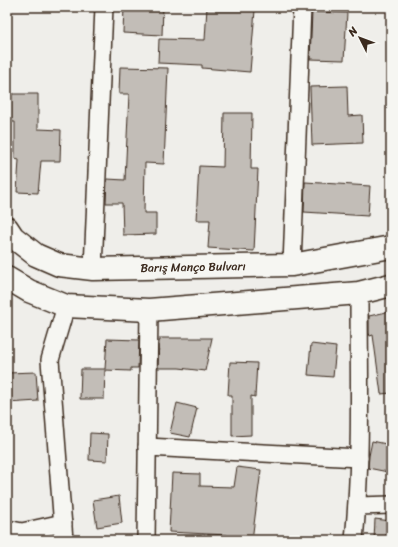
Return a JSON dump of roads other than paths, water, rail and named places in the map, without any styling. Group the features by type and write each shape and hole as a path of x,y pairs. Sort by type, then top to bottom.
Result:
{"main road":[{"name":"Barış Manço Bulvarı","path":"7,228 13,237 36,255 59,265 93,269 292,265 391,247"},
{"path":"7,278 29,291 66,306 149,310 359,293 391,286"}],"street":[{"path":"93,269 104,7"},
{"path":"292,265 302,7"},
{"path":"354,540 359,458 359,293"},
{"path":"64,540 50,360 66,306"},
{"path":"146,540 149,310"},
{"path":"147,447 359,458"},
{"path":"357,506 391,505"},
{"path":"7,529 22,532 63,523"}]}
